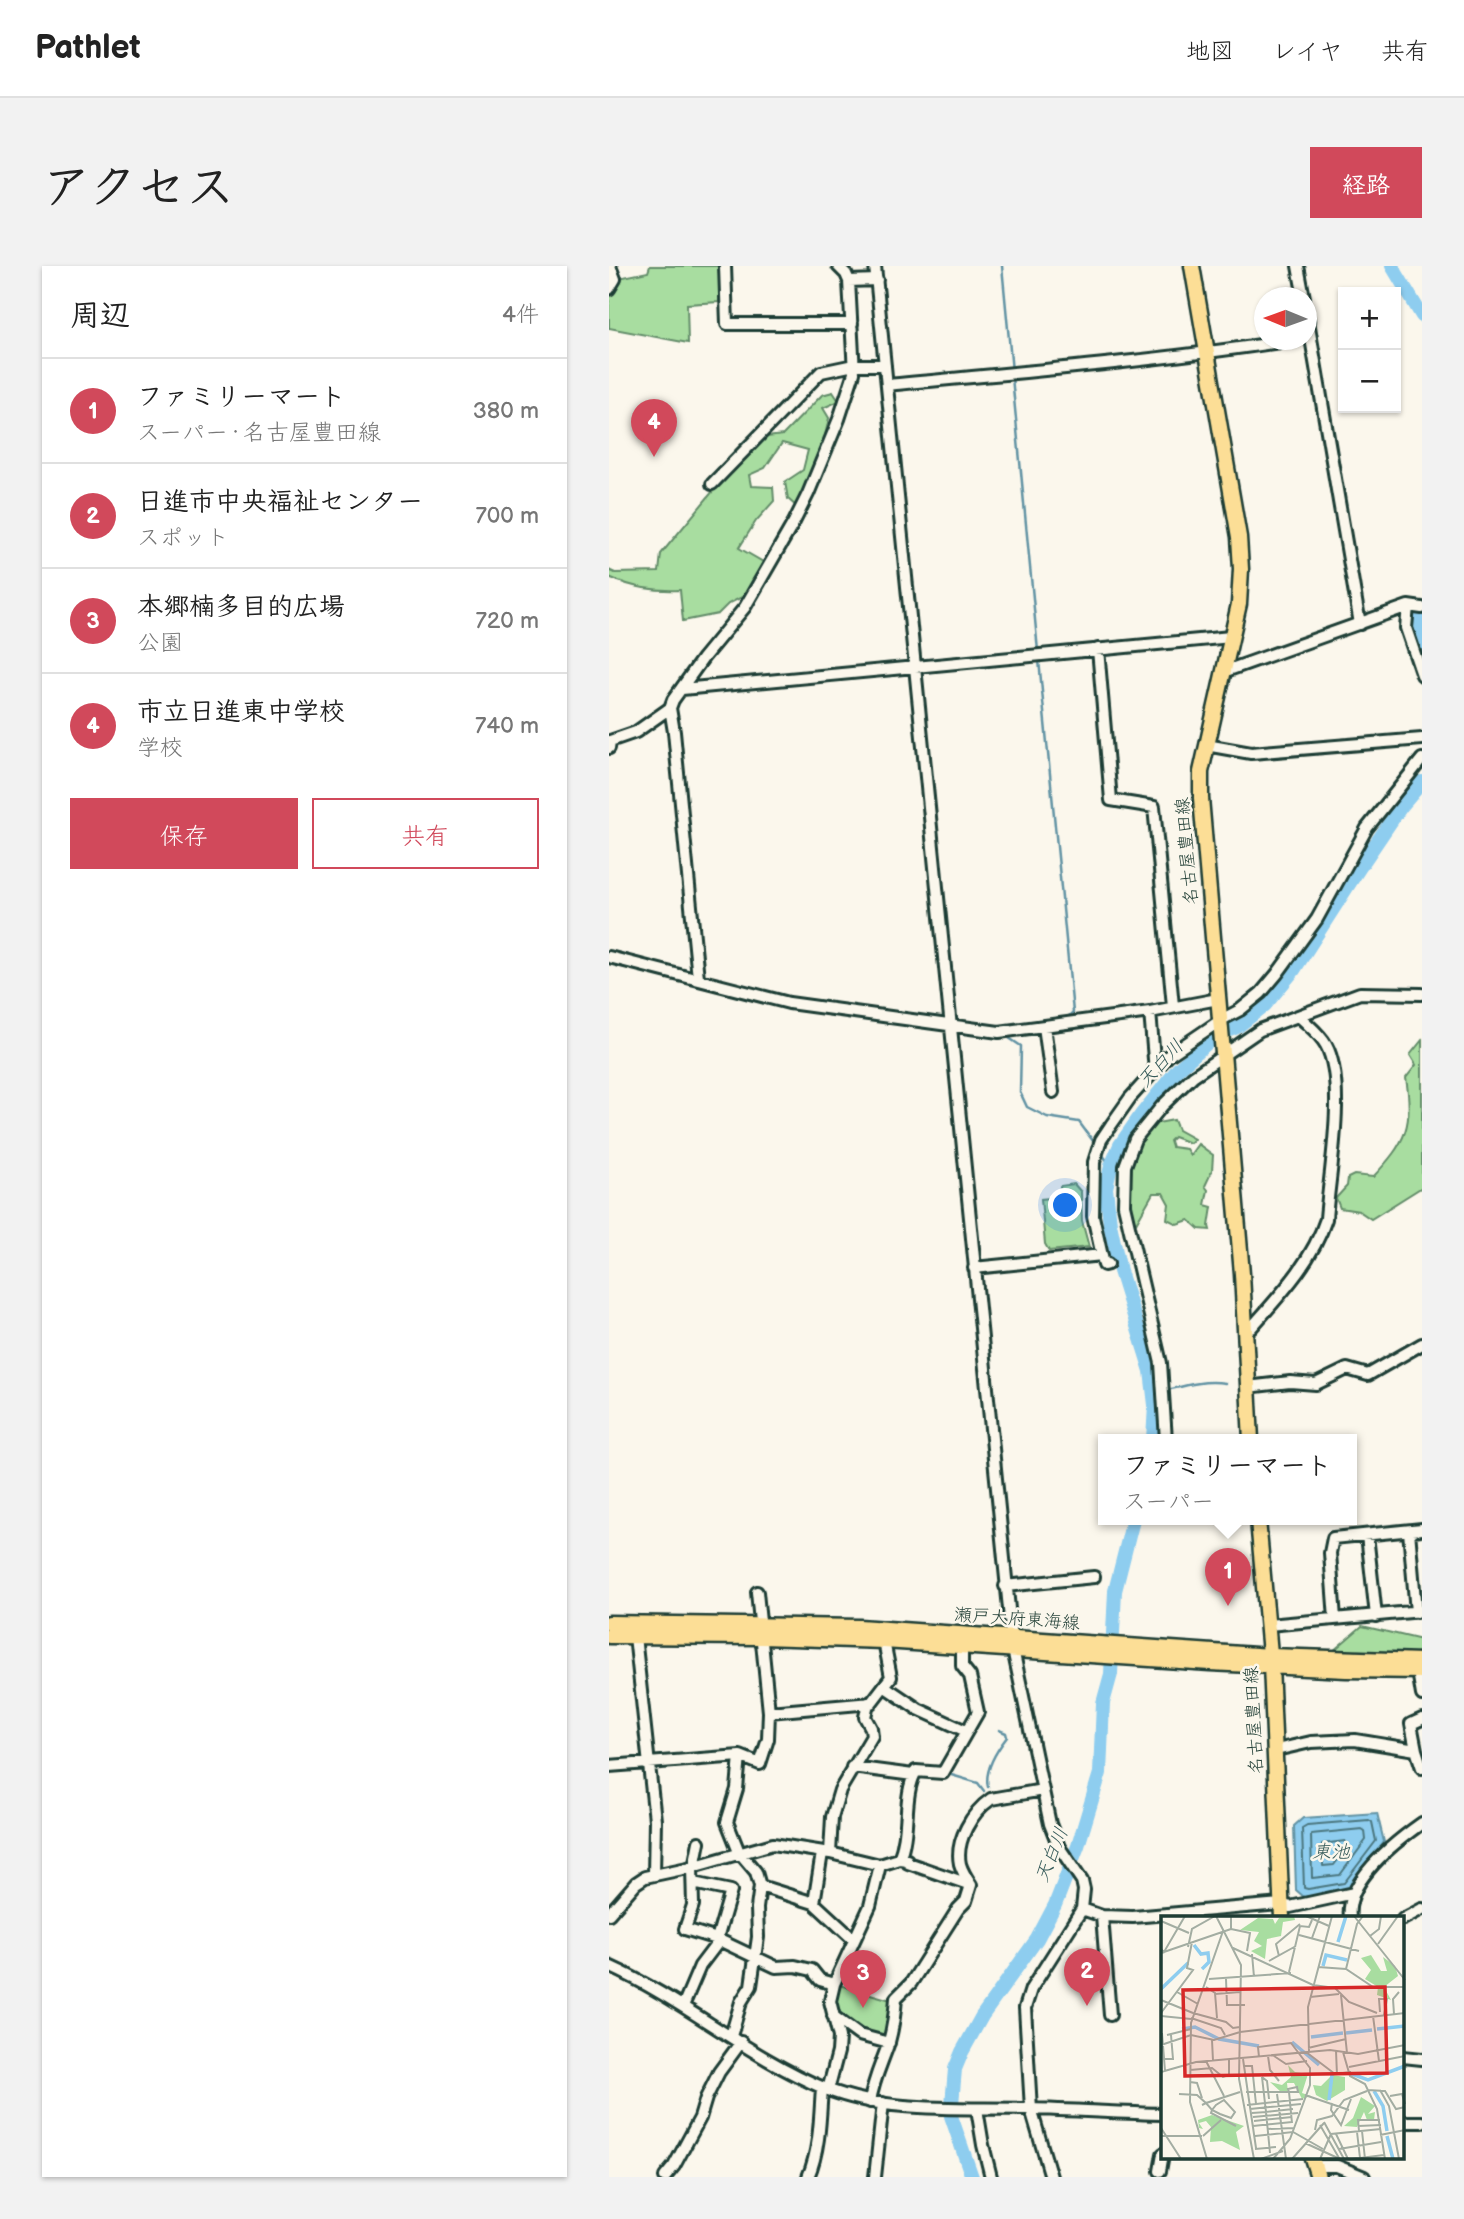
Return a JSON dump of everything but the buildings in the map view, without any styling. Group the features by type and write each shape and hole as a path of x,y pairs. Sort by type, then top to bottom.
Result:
{"main road":[{"name":"名古屋豊田線","path":"1192,266 1239,537 1241,569 1239,604 1201,772 1201,798 1246,1329 1251,1434"},
{"name":"名古屋豊田線","path":"1258,1525 1271,1660 1282,1911"},
{"name":"瀬戸大府東海線","path":"609,1623 962,1646 1012,1643"},
{"name":"瀬戸大府東海線","path":"609,1636 859,1627 1094,1649 1421,1668"}],"street":[{"path":"609,289 615,279 610,266"},
{"path":"725,266 727,324 852,324"},
{"path":"609,748 610,741 636,732 670,708 745,607 794,522 850,389 854,365 849,281 838,266"},
{"path":"876,266 1012,1643 1050,1824 1059,1847 1082,1881 1084,1890 1082,1909 1031,1989 1025,2008 1031,2109 1051,2177"},
{"path":"1298,266 1302,287"},
{"path":"849,281 877,280"},
{"path":"887,385 1254,346"},
{"path":"1310,350 1360,624"},
{"path":"712,484 821,372 854,365 885,365"},
{"path":"1408,606 1406,628 1422,675"},
{"path":"1223,672 1408,606 1422,608"},
{"path":"682,689 1231,637"},
{"path":"1098,649 1111,800 1154,807 1173,1006"},
{"path":"670,708 698,978"},
{"path":"1206,745 1251,753 1422,739"},
{"path":"974,1268 1105,1259 1093,1216 1094,1162 1101,1140 1120,1110 1178,1048 1254,999 1277,974 1317,919 1367,828 1422,759"},
{"path":"609,957 789,1003 999,1032 1150,1012 1218,999"},
{"path":"1166,1434 1161,1363 1124,1205 1125,1166 1135,1139 1157,1111 1193,1076 1223,1052 1260,1030 1360,993 1422,994"},
{"path":"1150,1012 1155,1071"},
{"path":"1246,1329 1251,1328 1296,1275 1320,1236 1326,1219 1336,1075 1326,1046 1300,1017"},
{"path":"1044,1026 1053,1093"},
{"path":"1247,1387 1290,1382 1315,1384 1347,1369 1368,1375 1422,1344"},
{"path":"1335,1619 1330,1552 1333,1538 1422,1529"},
{"path":"1268,1625 1419,1612 1409,1531"},
{"path":"1367,1535 1376,1616"},
{"path":"1005,1586 1094,1577"},
{"path":"609,1766 740,1756 760,1764 768,1738 769,1712 757,1592"},
{"path":"635,1636 655,1820 654,1875"},
{"path":"769,1712 871,1703 891,1677 884,1641"},
{"path":"898,1859 905,1844 907,1805 915,1771 943,1773 978,1712 970,1676 962,1666 962,1646"},
{"path":"1421,1668 1422,1695"},
{"path":"884,1686 918,1709 966,1731"},
{"path":"814,1903 840,1790 872,1736 865,1717 868,1703"},
{"path":"1422,1719 1411,1724 1422,1768"},
{"path":"1276,1750 1311,1742 1355,1740 1416,1750"},
{"path":"665,2177 674,2166 700,2118 706,2098 736,2039 741,2001 751,1986 753,1956 758,1937 757,1908 760,1886 757,1872 740,1852 727,1822 737,1789 740,1756"},
{"path":"852,1767 913,1775"},
{"path":"870,2102 872,2085 894,2021 896,1997 911,1983 966,1900 971,1885 960,1865 960,1842 971,1820 991,1799 1043,1790"},
{"path":"1350,1916 1354,1893 1392,1844 1422,1823"},
{"path":"699,1842 693,1867 692,1905 685,1929 718,1940 776,1967 795,1966 812,1970 820,1980 834,1984"},
{"path":"609,1914 636,1883 654,1875 773,1844 880,1865 898,1859 907,1860 908,1863 971,1885"},
{"path":"808,2177 813,2166 825,2088 838,2052 839,2036 830,2001 834,1984 870,1906 880,1865"},
{"path":"683,2006 700,1966 718,1940 731,1891 693,1883"},
{"path":"760,1886 814,1903 853,1940"},
{"path":"1082,1909 1102,1916 1133,1917 1282,1911 1354,1893"},
{"path":"1405,1918 1422,1909"},
{"path":"1102,1916 1110,2015"},
{"path":"609,1966 683,2006 783,2069 825,2088 870,2102 923,2107 1161,2113"},
{"path":"832,2016 859,2035 888,2043"},
{"path":"875,2177 883,2103"},
{"path":"977,2109 991,2177"},
{"path":"1160,2171 1162,2160"},
{"path":"1315,2167 1337,2166 1364,2177"}],"green space":[{"path":"650,266 719,266 719,302 687,304 688,343 609,328 609,280 648,272"},
{"path":"833,392 839,401 823,408 829,418 821,453 797,507 788,499 785,482 803,470 808,450 782,443 765,468 749,475 751,486 773,487 774,501 756,521 739,548 763,562 746,595 728,604 718,614 683,621 680,590 644,588 609,577 609,570 615,573 659,572 661,554 718,485 767,437 783,435 822,395"},
{"path":"1422,1040 1422,1187 1371,1219 1359,1211 1340,1208 1336,1198 1347,1186 1348,1178 1354,1175 1373,1177 1400,1143 1408,1121 1406,1078 1416,1065 1410,1055"},
{"path":"1151,1119 1158,1123 1174,1120 1178,1130 1194,1139 1190,1143 1174,1137 1170,1141 1172,1147 1186,1149 1190,1155 1198,1144 1213,1155 1212,1171 1205,1186 1208,1190 1205,1205 1212,1207 1210,1230 1199,1229 1189,1220 1177,1224 1167,1219 1169,1204 1163,1193 1153,1193 1136,1223 1132,1221 1127,1190 1127,1165"},
{"path":"1074,1184 1081,1192 1082,1221 1089,1247 1049,1251 1045,1244 1041,1199 1060,1197 1060,1186"},
{"path":"1362,1626 1422,1640 1422,1653 1333,1651"},
{"path":"839,1985 891,2000 886,2037 866,2033 837,2015 834,2001"}],"water":[{"name":"東池","path":"1377,1813 1384,1842 1348,1890 1304,1897 1296,1890 1294,1826 1303,1818"}],"waterway":[{"path":"1002,266 1012,371"},
{"name":"天白川","path":"1392,266 1422,316"},
{"path":"1012,377 1038,651"},
{"name":"天白川","path":"1422,610 1417,634 1422,647"},
{"path":"1039,660 1073,1012 1066,1019"},
{"name":"天白川","path":"1153,1434 1155,1405 1151,1371 1120,1271 1110,1224 1106,1188 1111,1166 1120,1145 1178,1069 1215,1036 1237,1027 1265,1005 1294,970 1400,808 1422,782"},
{"path":"609,951 693,973"},
{"path":"702,975 794,998"},
{"path":"1009,1038 1021,1046 1020,1092 1027,1107 1047,1117 1079,1122 1096,1145"},
{"path":"1102,1154 1111,1166"},
{"path":"1167,1390 1203,1383 1225,1383"},
{"name":"天白川","path":"972,2177 951,2116 955,2069 982,2016 1037,1939 1055,1905 1078,1846 1100,1773 1103,1703 1111,1674 1115,1591 1132,1525"},
{"path":"988,1787 990,1768 1007,1737 1006,1733 999,1730"},
{"path":"948,1774 978,1783 984,1791"}],"place":[{"name":"市立日進東中学校","path":"654,457"},
{"name":"ファミリーマート","path":"1228,1606"},
{"name":"日進市中央福祉センター","path":"1087,2006"},
{"name":"本郷楠多目的広場","path":"863,2008"}]}
